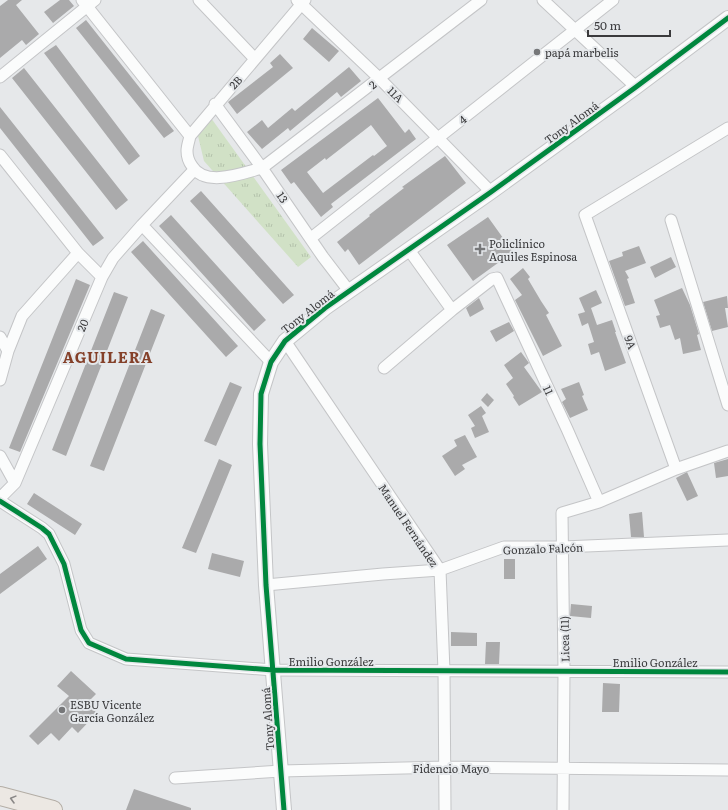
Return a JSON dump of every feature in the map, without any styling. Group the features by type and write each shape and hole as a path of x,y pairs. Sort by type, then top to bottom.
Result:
{"main road":[{"path":"0,796 53,810"}],"street":[{"path":"199,0 255,59"},
{"name":"2","path":"262,168 481,0"},
{"path":"542,0 636,87"},
{"name":"4","path":"311,238 613,0"},
{"name":"2B","path":"190,136 215,104 255,59 301,1"},
{"name":"11A","path":"301,1 439,137 491,192"},
{"path":"0,77 88,2 190,136 187,151 189,162 194,170 213,178 223,178 262,168"},
{"name":"Tony Alomá","path":"284,810 266,584 260,444 261,394 271,362 285,341 325,308 491,192 728,18"},
{"name":"13","path":"215,104 262,168 323,257 349,291"},
{"name":"9A","path":"676,469 586,215 728,128"},
{"path":"0,155 78,253 102,277"},
{"name":"20","path":"0,498 15,484 102,277 112,258 194,170"},
{"path":"671,220 728,405"},
{"path":"142,225 271,362"},
{"path":"384,368 452,310 409,250"},
{"path":"0,380 8,351 22,316 78,253"},
{"name":"11","path":"452,310 492,279 498,278 599,502"},
{"path":"0,336 8,351"},
{"name":"Manuel Fernández","path":"285,341 440,570 444,671 445,810"},
{"path":"599,502 676,469 728,451"},
{"path":"0,456 15,484"},
{"name":"Emilio González","path":"0,501 49,534 64,564 81,630 89,643 126,659 273,670 728,672"},
{"name":"Licea (11)","path":"563,810 564,672 563,547 561,516 562,513 599,502"},
{"name":"Gonzalo Falcón","path":"266,584 440,570 504,548 728,540"},
{"name":"Fidencio Mayo","path":"175,778 281,771 445,767 728,770"}],"green space":[{"path":"211,118 311,257 298,267 204,161 198,136"}],"building":[{"path":"8,0 22,0 16,5 39,34 26,45 22,40 0,58 0,6"},
{"path":"60,0 69,0 74,6 53,23 44,12"},
{"path":"86,20 174,131 164,138 76,28"},
{"path":"312,28 339,51 329,62 303,39"},
{"path":"56,45 140,156 129,165 44,53"},
{"path":"280,54 293,68 237,114 228,102 273,67 270,63"},
{"path":"349,67 361,81 341,97 337,92 290,131 288,128 262,149 247,132 262,120 268,128 292,108 295,111"},
{"path":"24,68 128,200 116,210 12,78"},
{"path":"378,98 405,133 409,129 416,139 331,204 333,207 321,217 294,182 291,184 281,170","holes":["371,125 387,146 323,193 307,172 325,158 326,160"]},
{"path":"0,107 104,238 93,246 0,128"},
{"path":"445,156 466,183 359,265 348,249 345,252 337,242 404,188 402,187"},
{"path":"201,191 294,295 283,304 190,201"},
{"path":"171,215 266,320 254,331 159,226"},
{"name":"Policlínico Aquiles Espinosa","path":"488,217 513,252 473,281 447,245"},
{"path":"143,241 238,346 226,357 131,252"},
{"path":"639,246 646,263 625,271 629,278 627,279 635,303 625,306 609,261 623,256 622,252"},
{"path":"671,257 676,267 655,278 650,267"},
{"path":"523,268 530,277 528,279 549,313 546,315 562,346 543,356 515,300 522,295 510,279"},
{"path":"76,279 90,285 20,452 9,448"},
{"path":"682,288 690,305 699,334 697,335 701,350 683,354 680,338 675,340 670,325 660,328 656,316 660,315 654,300"},
{"path":"596,290 602,303 591,308 597,325 612,320 626,363 605,371 599,352 591,355 588,344 594,342 588,323 582,326 578,314 585,312 579,298"},
{"path":"114,292 128,297 66,456 52,450"},
{"path":"727,296 728,308 725,308 728,327 712,331 703,302"},
{"path":"479,298 484,309 470,317 466,308"},
{"path":"151,309 165,315 104,471 90,466"},
{"path":"509,322 514,331 496,342 490,331"},
{"path":"521,352 529,363 524,367 542,392 519,406 506,384 513,378 504,365"},
{"path":"230,382 242,387 216,446 204,441"},
{"path":"579,382 584,395 582,396 588,410 570,418 562,402 566,399 561,389"},
{"path":"487,393 494,400 488,407 481,400"},
{"path":"481,406 486,413 482,416 489,432 475,438 471,428 475,426 468,415"},
{"path":"465,435 477,457 462,465 465,469 455,476 442,456 457,446 454,440"},
{"path":"219,459 232,465 196,553 182,548"},
{"path":"728,459 728,476 716,478 714,463"},
{"path":"687,472 698,496 687,501 676,478"},
{"path":"34,493 82,524 75,535 27,504"},
{"path":"642,512 644,537 631,537 629,514"},
{"path":"38,546 47,559 0,594 0,574"},
{"path":"212,553 244,561 240,577 208,569"},
{"path":"504,559 515,559 515,579 504,579"},
{"path":"571,604 592,606 591,618 570,616"},
{"path":"451,632 477,633 477,646 451,646"},
{"path":"486,642 500,642 499,664 485,664"},
{"path":"71,671 96,694 87,703 97,713 78,733 72,727 59,741 51,733 38,745 29,736 69,696 57,686"},
{"path":"603,683 620,684 619,712 602,712"},
{"path":"134,789 191,808 191,810 126,810"}],"cycle path":[{"path":"284,810 266,585 260,444 261,394 271,362 285,341 325,308 491,192 728,18"},
{"path":"0,501 49,534 64,564 81,630 89,643 126,659 273,670 728,672"}],"place":[{"name":"papá marbelis","path":"537,52"},
{"name":"Policlínico Aquiles Espinosa","path":"480,249"},
{"name":"ESBU Vicente García González","path":"62,710"}],"district":[{"name":"AGUILERA","path":"108,356"}]}
